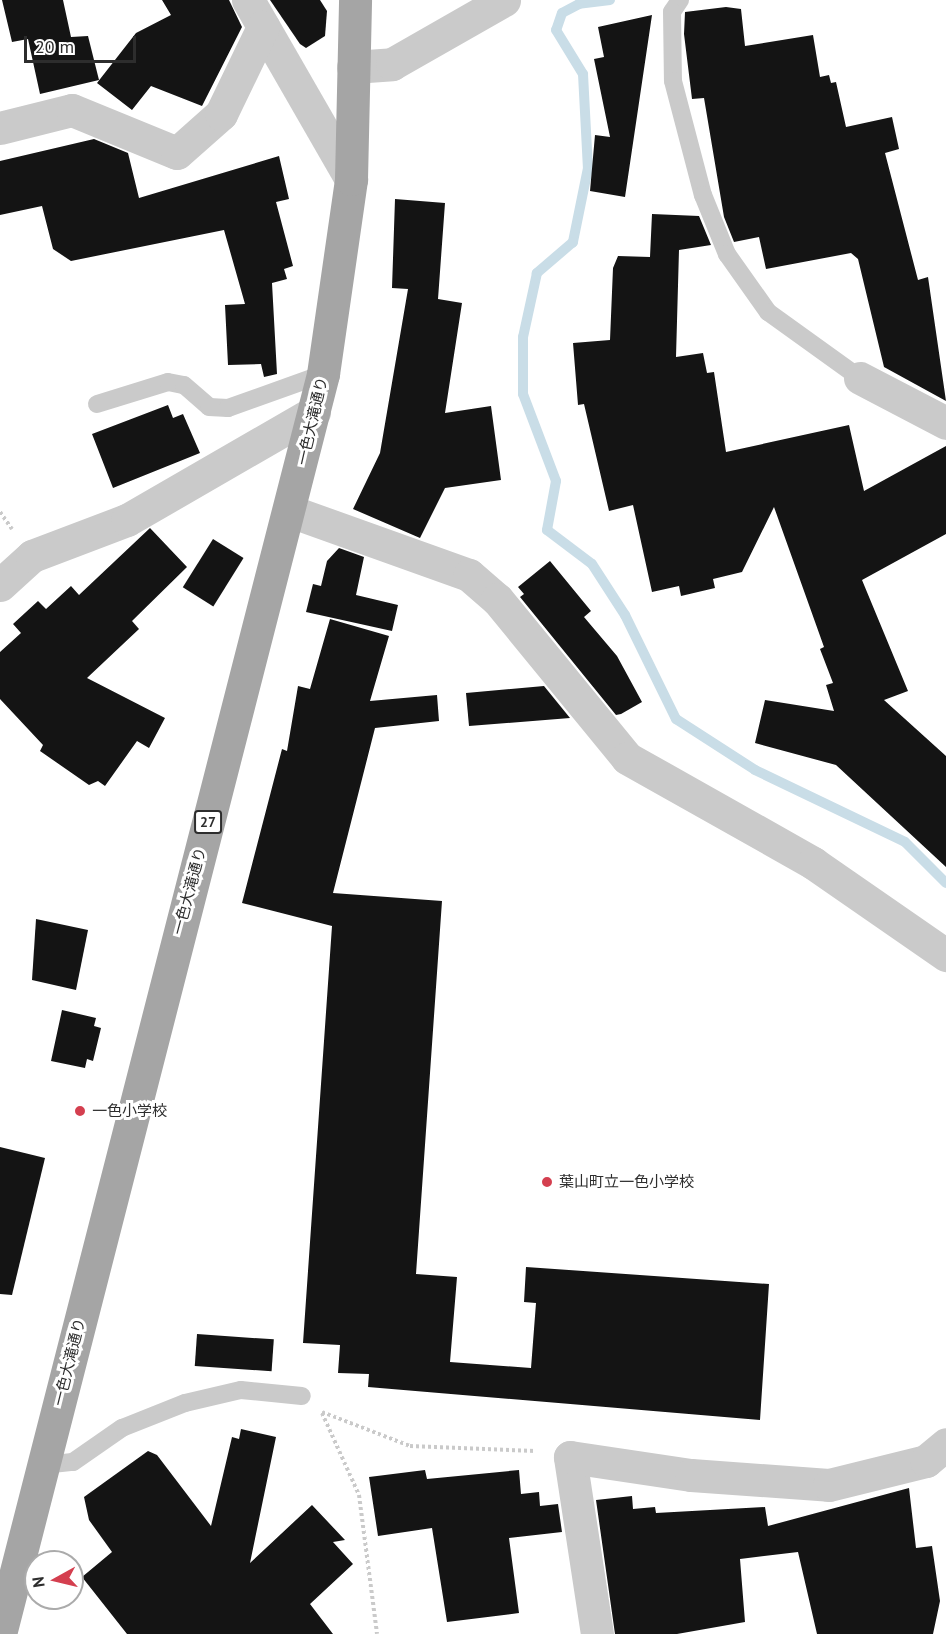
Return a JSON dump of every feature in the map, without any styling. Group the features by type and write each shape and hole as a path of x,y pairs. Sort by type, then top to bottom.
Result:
{"main road":[{"name":"一色大滝通り","path":"0,1634 290,511 323,374 351,179 355,0"}],"street":[{"path":"353,67 392,64 504,0"},
{"path":"0,128 72,110 177,153 221,114 256,14"},
{"path":"256,14 351,179"},
{"path":"860,378 946,423"},
{"path":"0,585 32,556 127,520 314,412"},
{"path":"290,511 469,575 497,599 627,758 813,863 946,955"},
{"path":"597,1634 570,1457 691,1474 829,1485 926,1461 946,1444"}],"lane":[{"path":"680,0 672,12 673,81 703,195 727,254 768,312 860,378"},
{"path":"97,404 168,382 184,385 209,407 228,408 323,374"},
{"path":"43,1465 73,1462 122,1428 185,1403 241,1390 302,1396"}],"path":[{"path":"302,1396 322,1412 410,1446 570,1457"},
{"path":"322,1412 359,1495 377,1634"}],"building":[{"path":"2,0 63,0 71,37 88,36 99,80 40,94 28,39 12,42"},
{"path":"162,0 229,0 242,27 202,106 151,86 132,110 97,83 136,33 171,15"},
{"path":"270,0 320,0 327,11 325,36 306,48 300,44"},
{"path":"726,7 741,9 745,46 813,35 820,77 829,75 831,83 836,82 846,127 892,117 899,149 885,153 918,280 928,277 946,401 884,367 858,259 851,253 766,269 759,237 734,242 724,217 704,98 692,99 684,34 685,12"},
{"path":"652,15 625,197 590,191 595,135 610,137 594,59 604,57 598,27"},
{"path":"94,139 128,153 139,198 279,156 289,199 276,202 293,266 284,269 287,279 272,283 277,374 264,377 261,364 228,365 225,305 245,304 224,230 71,261 53,249 42,206 0,215 0,161"},
{"path":"395,199 445,203 438,299 462,303 445,413 491,406 501,480 445,488 420,538 353,509 380,453 408,289 392,288"},
{"path":"652,214 699,216 711,245 679,250 676,357 703,353 707,373 714,372 726,452 849,425 864,491 946,446 946,534 862,580 908,691 884,700 946,756 946,867 836,765 755,743 765,700 834,711 826,685 833,683 820,649 824,647 774,507 742,572 713,579 715,588 681,596 679,586 652,592 633,505 609,511 584,404 578,405 573,343 610,340 613,268 618,256 650,257"},
{"path":"168,405 173,418 183,414 200,453 113,488 92,434"},
{"path":"150,528 187,567 132,621 139,629 87,678 165,718 149,748 137,741 105,786 98,781 89,785 40,751 43,745 0,699 0,652 21,633 13,624 38,601 46,609 71,586 79,595"},
{"path":"213,539 244,558 213,606 183,587"},
{"path":"339,548 364,557 356,595 398,605 392,631 306,612 313,584 321,586 327,561"},
{"path":"550,561 591,611 584,617 617,656 642,702 621,714 616,715 520,597 524,594 518,587"},
{"path":"330,619 389,636 370,701 437,695 439,721 375,728 333,893 442,901 416,1274 457,1277 450,1362 531,1368 536,1303 524,1302 526,1267 769,1284 760,1420 368,1387 369,1374 338,1373 340,1345 303,1343 332,926 242,903 282,749 287,751 298,686 310,689"},
{"path":"544,686 570,718 469,726 466,693"},
{"path":"36,919 88,930 76,990 32,980"},
{"path":"62,1010 96,1018 94,1026 101,1028 93,1061 87,1059 85,1068 51,1061"},
{"path":"0,1147 45,1158 12,1295 0,1294"},
{"path":"197,1334 274,1339 272,1371 195,1366"},
{"path":"241,1429 276,1437 250,1563 312,1505 345,1540 333,1542 353,1564 310,1604 333,1634 127,1634 84,1580 84,1575 112,1552 89,1520 84,1497 148,1451 157,1455 211,1526 232,1437 239,1439"},
{"path":"425,1470 427,1479 519,1470 521,1494 539,1492 540,1506 558,1504 562,1532 509,1538 519,1613 447,1622 432,1528 378,1536 369,1477"},
{"path":"909,1488 916,1548 932,1546 940,1601 933,1634 817,1634 798,1552 740,1559 745,1622 677,1634 615,1634 596,1500 632,1496 633,1509 655,1507 656,1513 765,1507 768,1526"}],"waterway":[{"path":"610,0 579,4 562,13 556,30 583,74 588,168 573,242 537,273 523,337 523,394 556,481 547,530 592,564 625,615 676,719 755,770 905,842 946,883"}],"place":[{"name":"一色小学校","path":"80,1111"},
{"name":"葉山町立一色小学校","path":"547,1182"}]}
